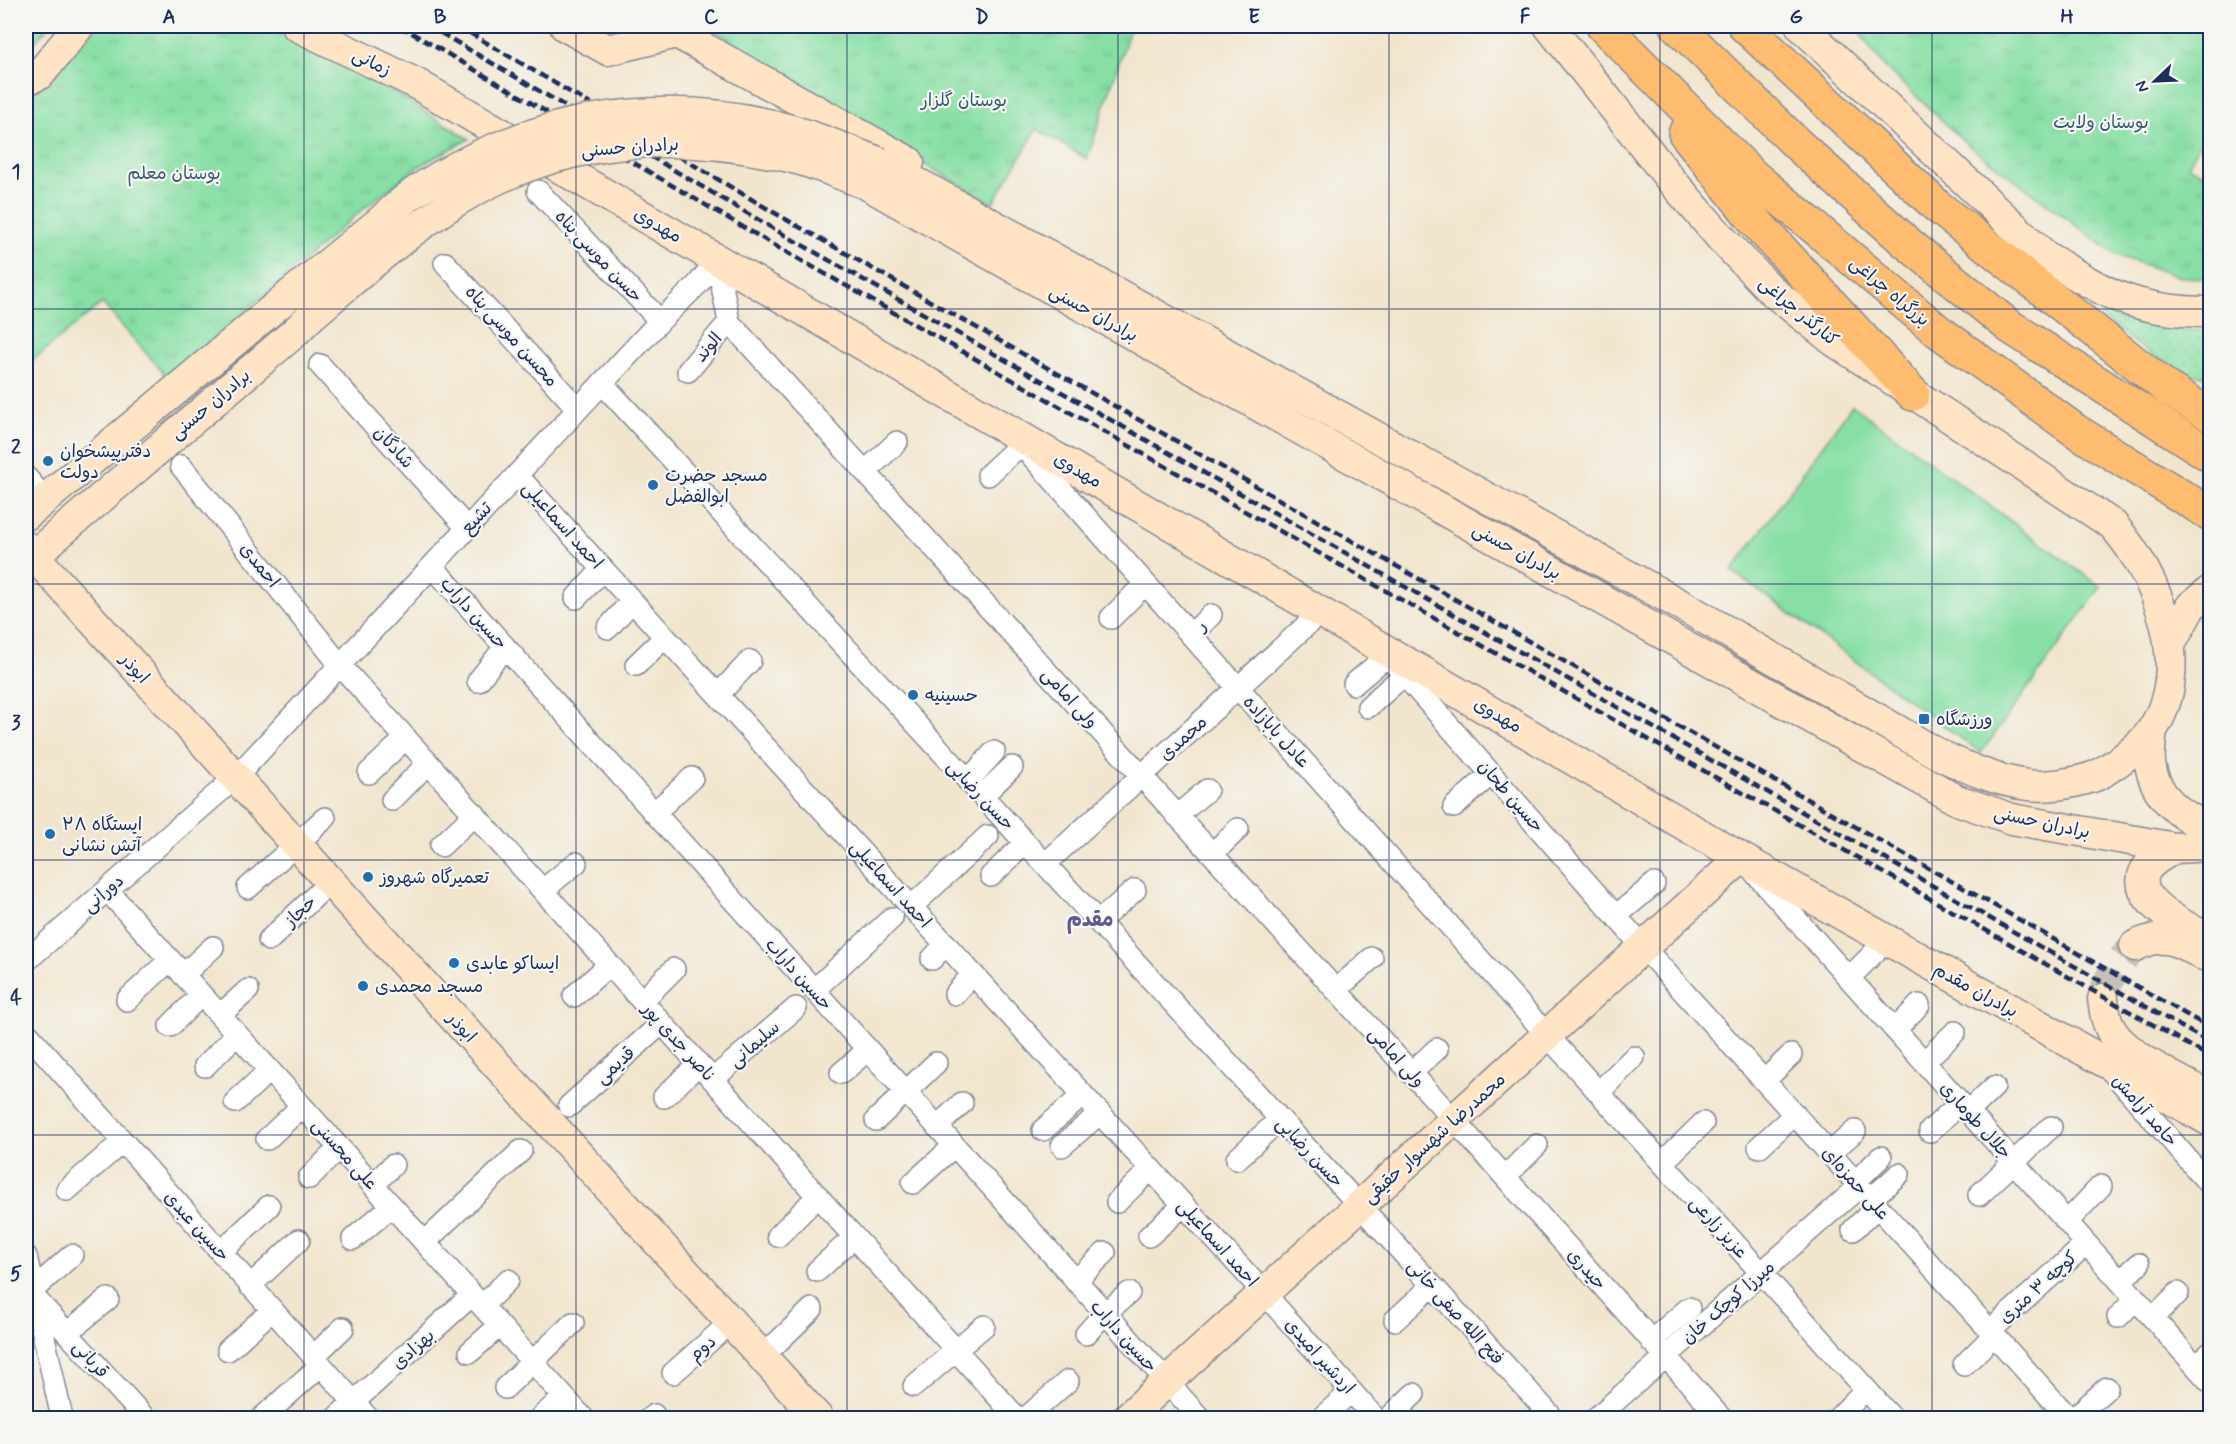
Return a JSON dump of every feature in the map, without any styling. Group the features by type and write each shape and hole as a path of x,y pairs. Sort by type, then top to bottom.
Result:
{"highway":[{"path":"1602,26 1754,220 1913,394"},
{"name":"بزرگراه چراغی","path":"1602,26 1753,176 1938,331 2076,431 2211,514"},
{"path":"1677,26 1797,144 1906,243 2009,326 2211,455"},
{"path":"1745,26 1938,207 2167,388 2211,415"}],"main road":[{"path":"26,80 40,74 79,26"},
{"name":"زمانی","path":"297,26 415,83"},
{"path":"565,26 608,50 676,29 1396,434 1451,478"},
{"path":"608,50 636,26"},
{"name":"کنارگذر چراغی","path":"1549,26 1671,180 1721,238 1772,291 1834,341 2113,525 2130,544 2144,569 2158,599 2171,644"},
{"path":"1762,26 1881,139 1977,219 2086,281 2120,297 2162,308 2211,312"},
{"path":"1801,26 2045,256"},
{"name":"مهدوی","path":"415,83 1014,437 1321,612 1383,651 1741,858"},
{"name":"برادران حسنی","path":"32,497 292,293 413,193 455,167 509,142 579,121 642,114 712,115 788,129 874,173 1451,478 1690,610 1938,754 1981,774 2030,786 2066,783 2100,774 2130,753 2152,730"},
{"name":"برادران حسنی","path":"28,555 419,226 460,199 513,171 546,158 583,149 646,143 716,144 874,173 1957,800 2012,819 2175,848 2211,846"},
{"name":"ابوذر","path":"28,555 235,778 818,1419"},
{"path":"2211,591 2191,606 2171,644 2171,670 2165,699 2152,730 2150,764 2158,787 2175,809 2211,828"},
{"path":"2175,848 2156,859 2145,871 2142,886 2150,901 2211,940"},
{"name":"محمدرضا شهسوار حقیقی","path":"1127,1419 1741,858"},
{"name":"برادران مقدم","path":"1741,858 2211,1121"},
{"path":"2134,946 2150,939 2166,938 2186,945 2211,960"},
{"path":"2103,999 2106,1018 2112,1031 2129,1051 2211,1096"}],"street":[{"name":"حسن موسی پناه","path":"538,191 660,321"},
{"name":"تشیع","path":"235,778 660,321 698,284 717,260"},
{"path":"717,260 729,322"},
{"name":"محسن موسی پناه","path":"445,263 578,409"},
{"name":"الوند","path":"688,371 729,322"},
{"name":"ولی امامی","path":"729,322 1454,1120"},
{"name":"شادگان","path":"320,365 467,528"},
{"name":"حسن رضایی","path":"602,383 1360,1206"},
{"path":"988,475 1014,437"},
{"name":"عادل بابازاده","path":"1014,437 1547,1035"},
{"path":"865,472 897,442"},
{"name":"احمدی","path":"181,466 340,665"},
{"name":"احمد اسماعیلی","path":"517,475 912,907 939,952 973,974 1264,1293"},
{"name":"حسین داراب","path":"432,566 1200,1419"},
{"path":"576,598 603,569"},
{"path":"1111,618 1145,584"},
{"path":"608,628 632,601"},
{"name":"محمدی","path":"1045,864 1321,612"},
{"name":"ر","path":"1191,635 1211,615"},
{"path":"636,665 665,637"},
{"path":"477,681 505,648"},
{"path":"1354,684 1383,651"},
{"name":"حسین طحان","path":"1383,651 1643,947"},
{"path":"718,695 750,661"},
{"name":"ناصر جدی پور","path":"340,665 1017,1419"},
{"path":"1368,707 1404,675"},
{"path":"369,773 406,738"},
{"path":"975,788 994,752"},
{"path":"392,800 428,763"},
{"path":"975,788 1012,767"},
{"path":"1454,807 1491,774"},
{"name":"دورانی","path":"26,961 235,778"},
{"path":"654,813 693,778"},
{"path":"1177,816 1207,790"},
{"path":"441,846 475,814"},
{"path":"248,888 297,846 325,818"},
{"path":"1212,854 1238,830"},
{"path":"912,907 988,836"},
{"path":"991,876 1025,843"},
{"name":"جلال طوماری","path":"1741,858 2153,1318 2206,1367"},
{"path":"543,890 576,863"},
{"name":"حجاز","path":"269,940 330,882"},
{"path":"1616,916 1654,884"},
{"name":"علی محسنی","path":"107,890 583,1419"},
{"path":"1098,922 1135,890"},
{"path":"814,990 892,918"},
{"path":"126,1000 213,947"},
{"name":"علی حمزه‌ای","path":"1643,947 2071,1419"},
{"path":"1849,978 1875,952"},
{"path":"1336,990 1372,958"},
{"path":"574,996 609,965"},
{"path":"642,1001 674,969"},
{"path":"955,994 973,974"},
{"path":"220,1015 248,990"},
{"path":"170,1026 201,995"},
{"path":"1895,1030 1919,1005"},
{"name":"سلیمانی","path":"664,1098 706,1072 796,1008"},
{"name":"قدیمی","path":"569,1106 662,1023"},
{"name":"حسین عبدی","path":"26,1032 368,1419"},
{"path":"1924,1062 1955,1032"},
{"path":"205,1066 237,1034"},
{"name":"عزیز زارعی","path":"1547,1035 1892,1419"},
{"path":"1411,1073 1437,1048"},
{"path":"841,1073 868,1050"},
{"path":"1764,1081 1791,1055"},
{"path":"1599,1092 1634,1057"},
{"name":"حامد آرامش","path":"2102,1061 2211,1185"},
{"path":"876,1120 936,1063"},
{"path":"235,1102 269,1071"},
{"path":"1929,1131 1994,1087"},
{"path":"1043,1130 1083,1095"},
{"path":"936,1127 962,1103"},
{"path":"267,1139 302,1106"},
{"path":"1062,1146 1100,1113"},
{"path":"1759,1147 1795,1114"},
{"path":"1237,1159 1280,1119"},
{"name":"حیدری","path":"1454,1120 1720,1419"},
{"path":"1662,1163 1703,1123"},
{"path":"1979,1195 2051,1127"},
{"path":"1830,1153 1855,1131"},
{"path":"67,1190 123,1142"},
{"path":"1505,1177 1537,1145"},
{"path":"913,1183 954,1146"},
{"path":"309,1178 339,1148"},
{"path":"425,1242 521,1151"},
{"path":"1853,1230 1881,1157"},
{"path":"373,1185 393,1165"},
{"path":"1117,1202 1150,1168"},
{"path":"1866,1193 1899,1174"},
{"path":"2067,1222 2100,1186"},
{"name":"میرزا کوچک خان","path":"1596,1419 1761,1273 1866,1193"},
{"path":"778,1236 818,1196"},
{"path":"1149,1236 1184,1205"},
{"path":"221,1252 269,1206"},
{"path":"353,1239 392,1206"},
{"name":"فتح الله صفی خانی","path":"1360,1206 1553,1419"},
{"path":"817,1271 854,1237"},
{"path":"250,1286 298,1240"},
{"name":"کوچه ۳ متری","path":"1964,1365 1992,1333 2086,1244"},
{"path":"1075,1281 1105,1253"},
{"path":"34,1294 72,1255"},
{"path":"26,1256 62,1419"},
{"path":"2120,1281 2139,1264"},
{"name":"بهزادی","path":"336,1419 477,1300 508,1280"},
{"path":"1395,1320 1432,1286"},
{"path":"1086,1334 1104,1314 1129,1293"},
{"name":"اردشیر امیدی","path":"1264,1293 1375,1419"},
{"path":"2153,1318 2178,1293"},
{"name":"قربانی","path":"34,1294 146,1419"},
{"path":"67,1333 108,1299"},
{"path":"2118,1317 2136,1299"},
{"path":"1651,1341 1689,1308"},
{"path":"228,1350 272,1310"},
{"path":"762,1358 812,1310"},
{"path":"505,1388 573,1323"},
{"name":"دوم","path":"673,1373 730,1323"},
{"path":"470,1352 500,1326"},
{"path":"914,1386 984,1326"},
{"path":"262,1419 317,1361 343,1329"},
{"path":"1026,1419 1068,1381"},
{"path":"2071,1419 2107,1388"},
{"path":"1839,1417 1866,1389"},
{"path":"1321,1419 1352,1392"},
{"path":"1389,1419 1414,1394"},
{"path":"540,1419 564,1397"}],"green space":[{"path":"26,26 49,26 26,52"},
{"name":"بوستان معلم","path":"96,26 259,26 293,40 394,92 469,139 414,169 363,209 168,378 102,303 32,361 26,354 26,95 37,90"},
{"name":"بوستان گلزار","path":"708,26 1131,26 1087,159 1037,129 993,203 881,140"},
{"name":"بوستان ولایت","path":"1855,26 2210,26 2210,124 2188,166 2210,178 2210,278 2180,277 2116,255 1970,147 1883,65"},
{"path":"2071,292 2115,317 2175,329 2210,331 2210,376 2185,374 2138,346"},
{"path":"1852,405 2101,587 1981,753 1732,571"}],"tunnel":[{"path":"2103,999 2114,970 2135,946"}],"railway":[{"path":"400,26 767,241 2210,1057"},
{"path":"429,26 774,229 2210,1043"},
{"path":"458,26 780,216 2210,1028"}],"place":[{"name":"دفترپیشخوان دولت","path":"48,461"},
{"name":"مسجد حضرت ابوالفضل","path":"653,485"},
{"name":"حسینیه","path":"913,695"},
{"name":"ورزشگاه","path":"1924,719"},
{"name":"ایستگاه ۲۸ آتش نشانی","path":"50,834"},
{"name":"تعمیرگاه شهروز","path":"368,877"},
{"name":"ایساکو عابدی","path":"454,963"},
{"name":"مسجد محمدی","path":"363,986"}],"district":[{"name":"مقدم","path":"1090,919"}]}
